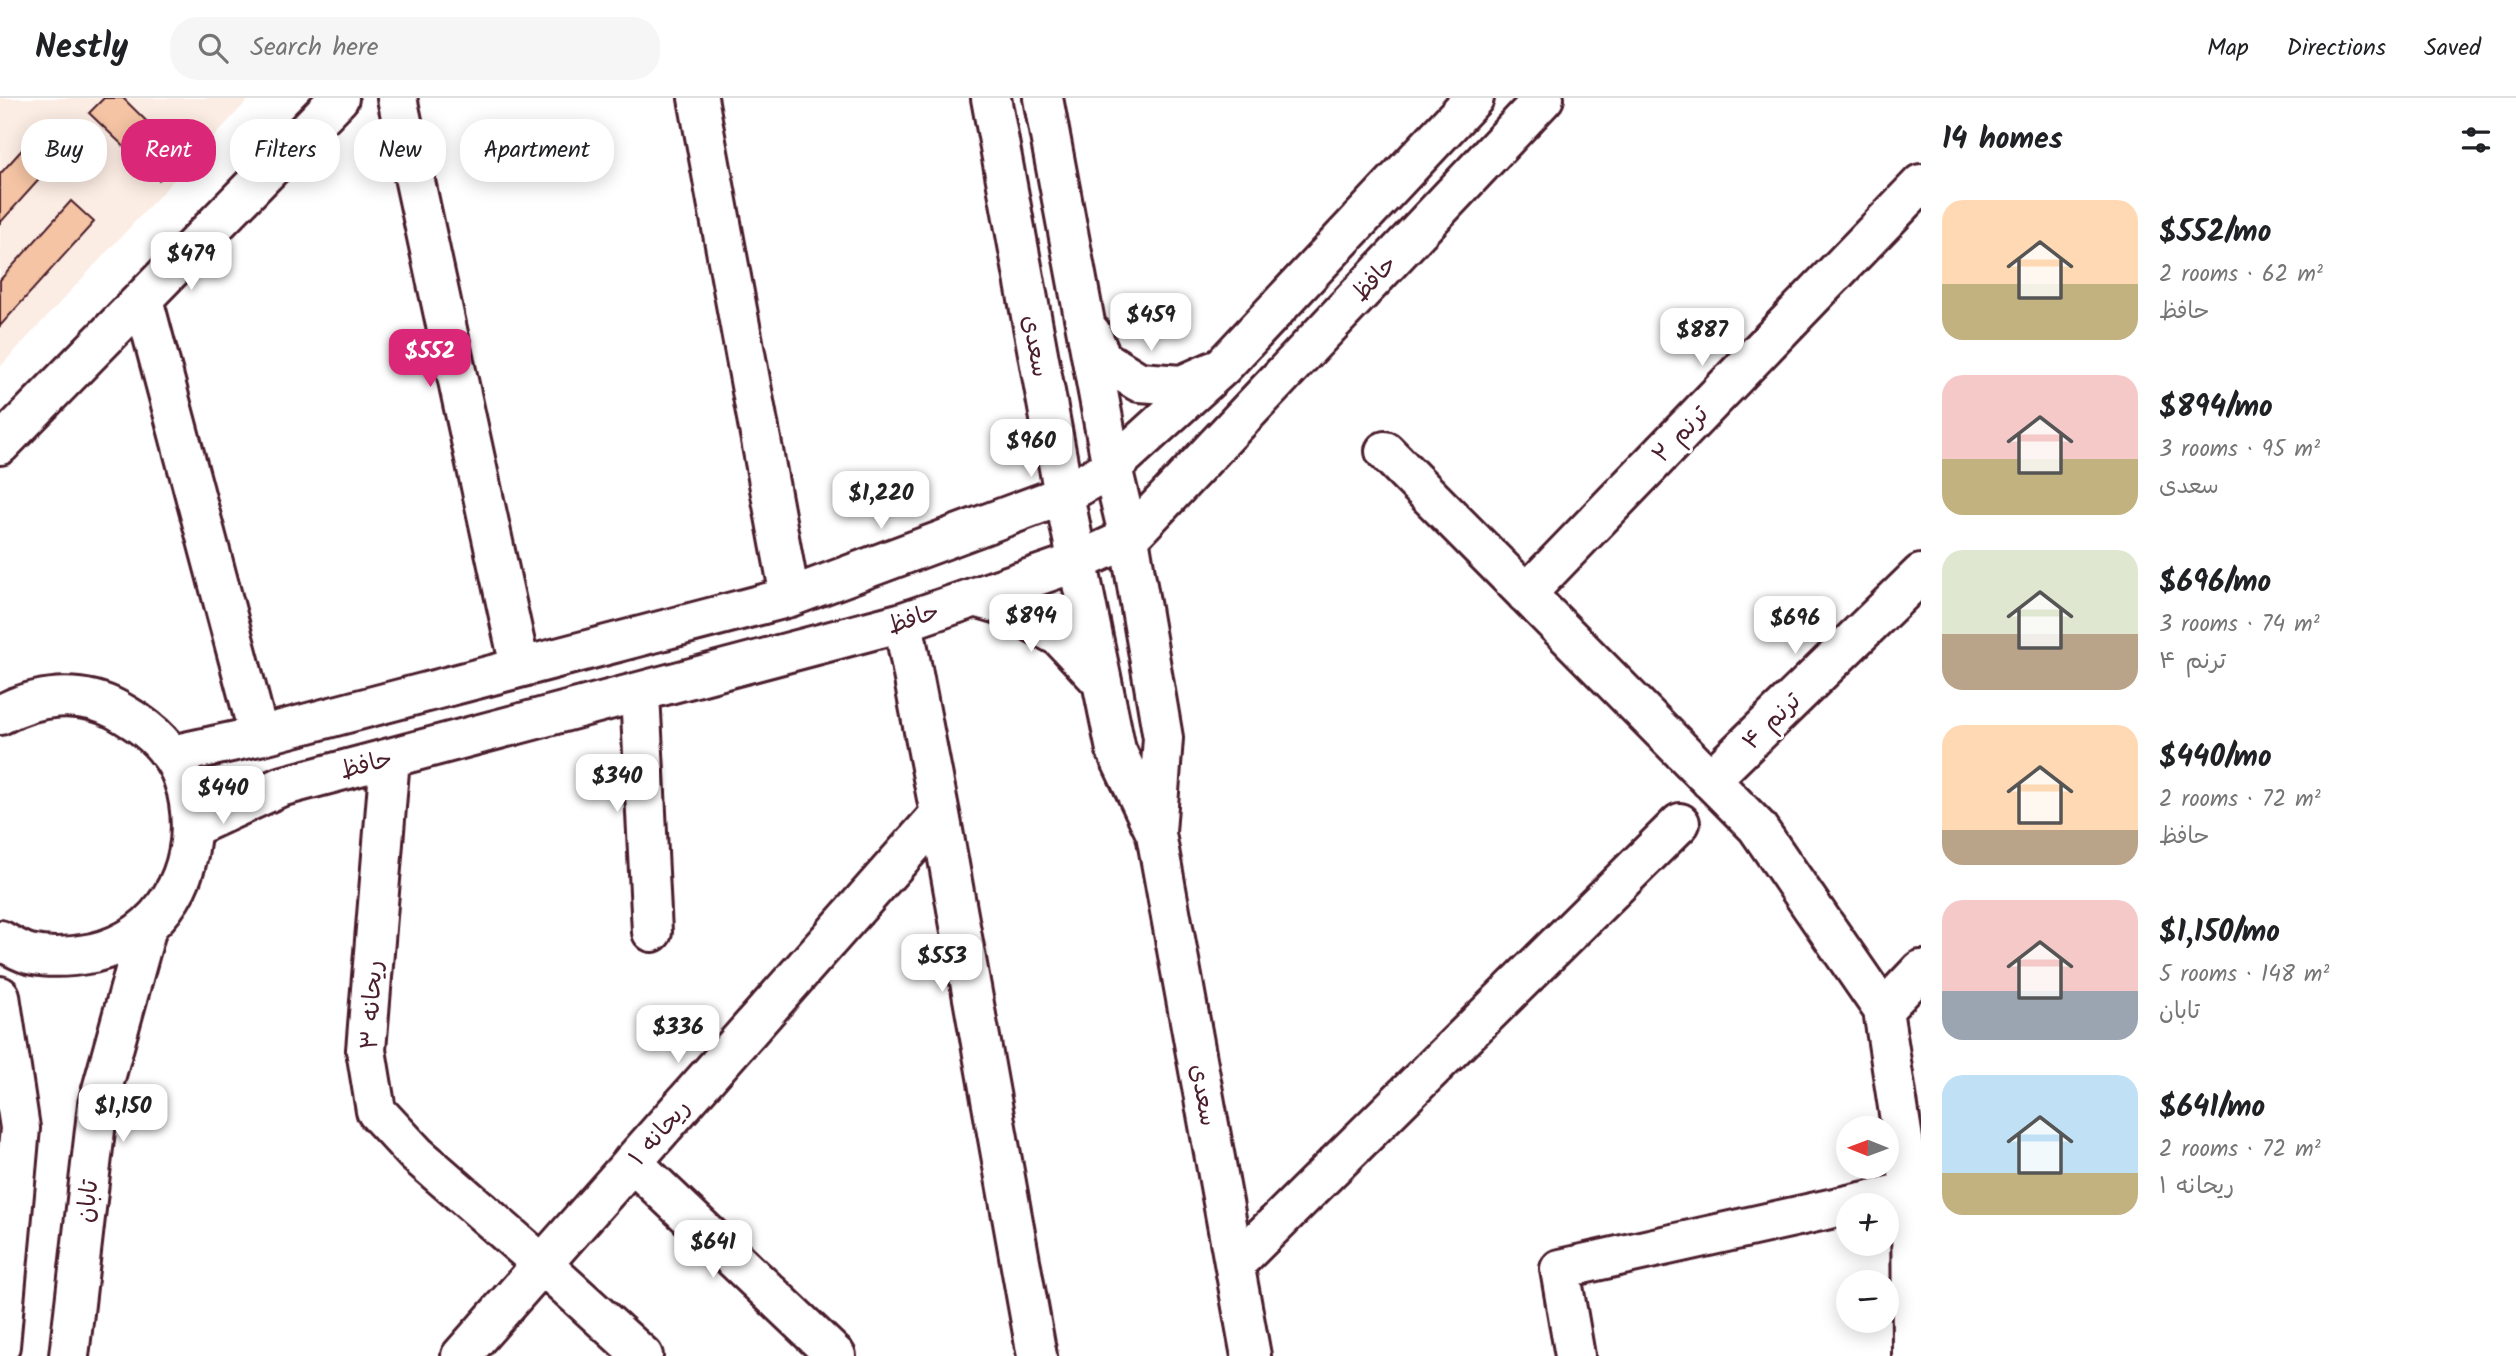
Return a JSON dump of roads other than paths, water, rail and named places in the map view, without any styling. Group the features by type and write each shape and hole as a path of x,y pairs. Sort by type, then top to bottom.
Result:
{"street":[{"path":"0,445 339,98"},
{"path":"397,98 520,667"},
{"path":"698,98 790,597"},
{"name":"سعدی","path":"991,98 1064,495 1116,750 1156,834"},
{"name":"سعدی","path":"1043,98 1112,467 1129,538 1163,738 1156,834 1251,1356"},
{"name":"حافظ","path":"171,755 259,736 790,597 1064,495 1112,467 1222,367 1474,98"},
{"name":"حافظ","path":"193,827 280,788 903,622 1077,562 1129,538 1544,98"},
{"name":"ترنم ۲","path":"1526,594 1921,184"},
{"path":"143,299 259,736"},
{"path":"1085,321 1102,359 1139,382 1182,385 1222,367"},
{"path":"1385,451 1758,827 1883,1010 1916,1187 1912,1356"},
{"name":"ترنم ۴","path":"1710,780 1921,574"},
{"path":"975,597 999,604 1060,637 1102,682"},
{"path":"903,622 1037,1356"},
{"path":"640,693 652,932"},
{"path":"0,715 20,703 62,696 104,703 142,724 171,755 187,789 193,827 188,864 171,899 146,927 110,948 70,958 29,953 0,940"},
{"name":"ریحانه ۳","path":"390,758 366,1050 376,1111 416,1154 643,1356"},
{"name":"ریحانه ۱","path":"461,1356 940,814"},
{"path":"1235,1264 1679,823"},
{"name":"تابان","path":"69,1356 98,1104 146,927"},
{"path":"1883,1010 1921,970"},
{"path":"0,996 20,1128 1,1329"},
{"path":"632,1162 836,1356"},
{"path":"1575,1356 1560,1269 1916,1187"}]}
